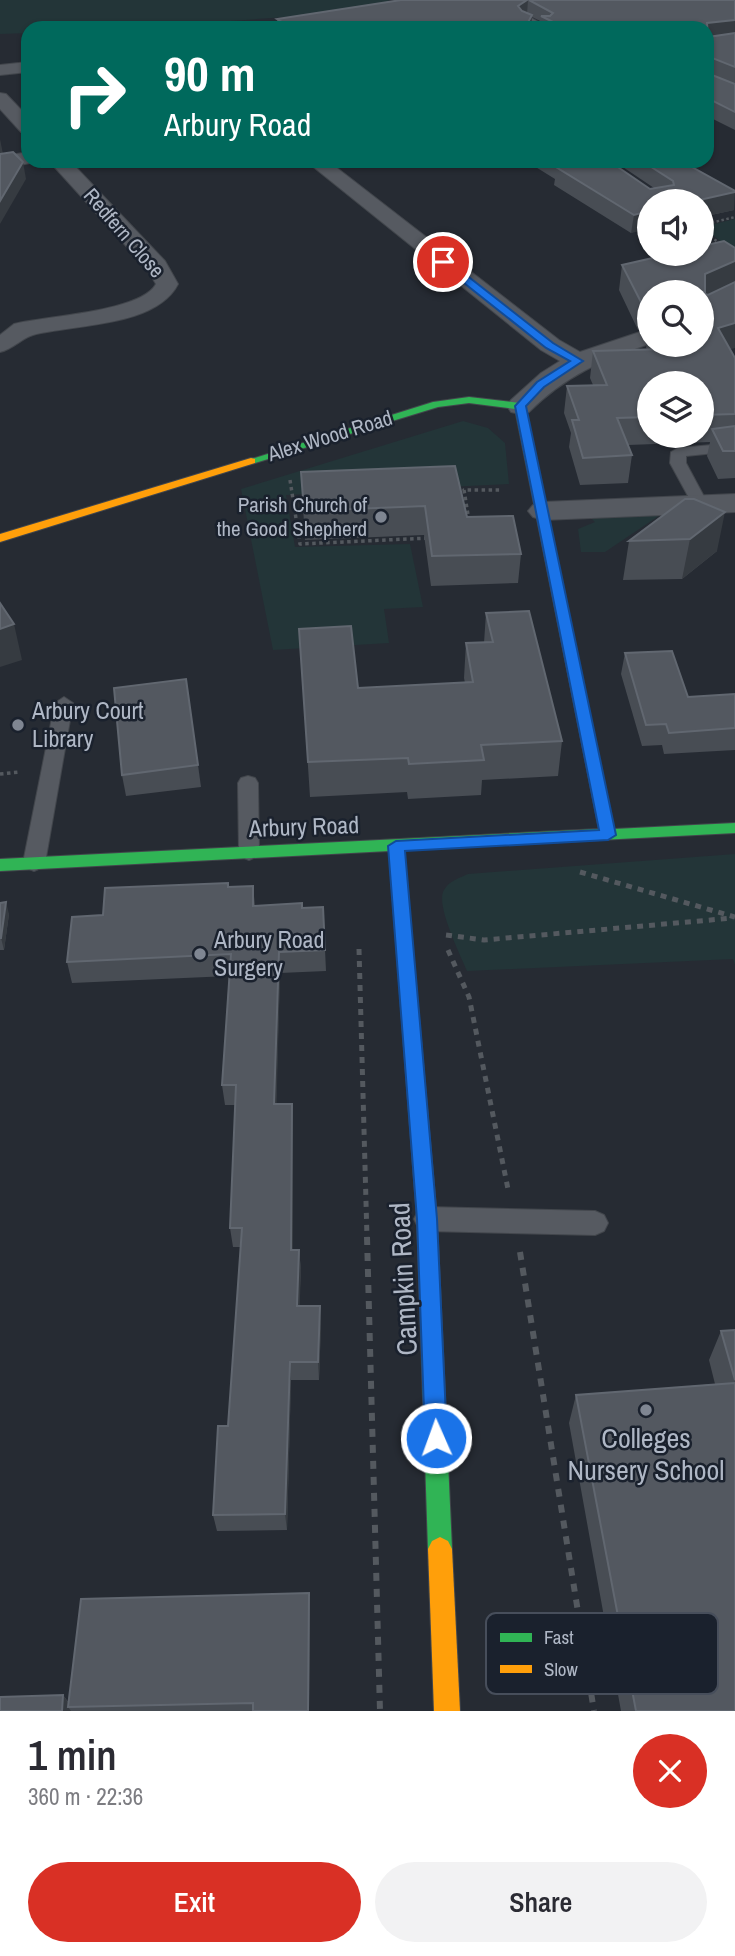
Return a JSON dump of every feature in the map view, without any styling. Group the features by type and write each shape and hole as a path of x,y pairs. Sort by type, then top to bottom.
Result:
{"street":[{"path":"0,71 21,68"},
{"path":"0,98 21,120"},
{"path":"0,163 21,159"},
{"name":"Redfern Close","path":"0,345 17,335 15,321 64,324 137,305 157,297 167,284 157,266 66,168"},
{"path":"325,168 550,345 578,361"},
{"path":"608,835 520,406 541,384 578,361 637,340"},
{"name":"Alex Wood Road","path":"0,538 437,404 469,400 520,406"},
{"path":"541,500 735,503"},
{"name":"Arbury Road","path":"0,865 735,828"},
{"name":"Campkin Road","path":"396,846 427,1219 447,1711"}],"lane":[{"path":"700,504 678,463 678,452 735,447"},
{"path":"34,863 64,704"},
{"path":"248,783 249,852"},
{"path":"427,1219 595,1223"}],"path":[{"path":"714,222 735,217"},
{"path":"714,239 724,246"},
{"path":"289,473 300,544 432,538"},
{"path":"451,490 541,500"},
{"path":"464,490 470,524"},
{"path":"292,497 305,497"},
{"path":"576,871 735,917"},
{"path":"578,1613 514,1221 469,997 442,935 484,940 735,917"},
{"path":"359,946 380,1711"}],"shaded area":[{"path":"0,0 388,0 401,9 230,21 21,21 21,33 0,34"},
{"path":"735,219 735,251 714,236 714,224"},
{"path":"463,421 488,428 505,443 509,484 286,495 295,547 410,544 423,607 384,609 389,643 273,650 241,489"},
{"path":"660,515 605,552 581,552 578,529 595,522 589,516"},
{"path":"735,854 735,965 733,959 467,971 449,929 443,906 442,897 446,887 468,874"}],"building":[{"path":"401,0 527,0 518,6 532,15 529,21 277,19"},
{"path":"529,0 735,0 735,20 714,22 551,21 541,16 550,16 553,13"},
{"path":"735,33 735,67 714,59 714,36"},
{"path":"714,76 735,84 735,112 714,102"},
{"path":"13,152 21,160 21,165 0,201 0,154"},
{"path":"558,168 619,168 650,189 637,189 637,214 634,215"},
{"path":"653,168 694,168 735,192 714,197 714,189 650,189 674,185 673,181"},
{"path":"724,241 735,248 735,261 705,274 705,280 637,280 637,294 622,265 637,262 637,266 714,266 714,243"},
{"path":"735,282 735,323 718,328 735,358 735,414 714,415 714,371 637,371 637,417 617,418 632,455 583,458 572,420 579,420 567,386 607,385 593,351 637,350 637,357 714,357 714,292"},
{"path":"735,426 735,451 723,451 714,429"},
{"path":"455,466 467,517 513,516 521,554 432,556 425,506 304,511 301,472"},
{"path":"685,499 694,499 725,512 690,539 629,541"},
{"path":"0,603 14,624 0,629"},
{"path":"529,611 562,741 481,745 484,760 409,764 408,758 308,762 299,629 351,626 358,688 473,682 466,643 493,642 486,613"},
{"path":"672,651 688,697 735,694 735,728 669,733 666,724 646,725 625,653"},
{"path":"186,679 198,765 122,775 114,688"},
{"path":"228,883 228,887 253,886 253,906 302,903 302,908 323,907 325,950 279,952 274,1104 292,1104 291,1250 299,1250 297,1306 320,1306 318,1362 290,1362 285,1514 213,1515 218,1426 228,1426 242,1228 230,1228 236,1085 222,1085 231,954 67,962 72,917 103,915 105,888"},
{"path":"6,902 1,938 0,938 0,903"},
{"path":"735,1330 735,1380 721,1331"},
{"path":"735,1383 735,1711 636,1711 633,1694 718,1694 718,1613 617,1613 576,1395"},
{"path":"309,1593 308,1711 253,1711 253,1703 68,1707 81,1599"},
{"path":"63,1695 62,1711 0,1711 0,1697"}],"traffic: fast":[{"path":"251,461 437,404 469,400 520,406 608,835"},
{"path":"0,865 735,828"},
{"path":"396,846 427,1219 440,1549"}],"traffic: slow":[{"path":"0,538 251,461"},
{"path":"440,1549 447,1711"}],"place":[{"name":"Parish Church of the Good Shepherd","path":"381,517"},
{"name":"Arbury Court Library","path":"18,725"},
{"name":"Arbury Road Surgery","path":"200,954"},
{"name":"Colleges Nursery School","path":"646,1410"}],"route":[{"path":"436,1438 427,1219 396,846 608,835 520,406 541,384 578,361 550,345 443,262"}]}
